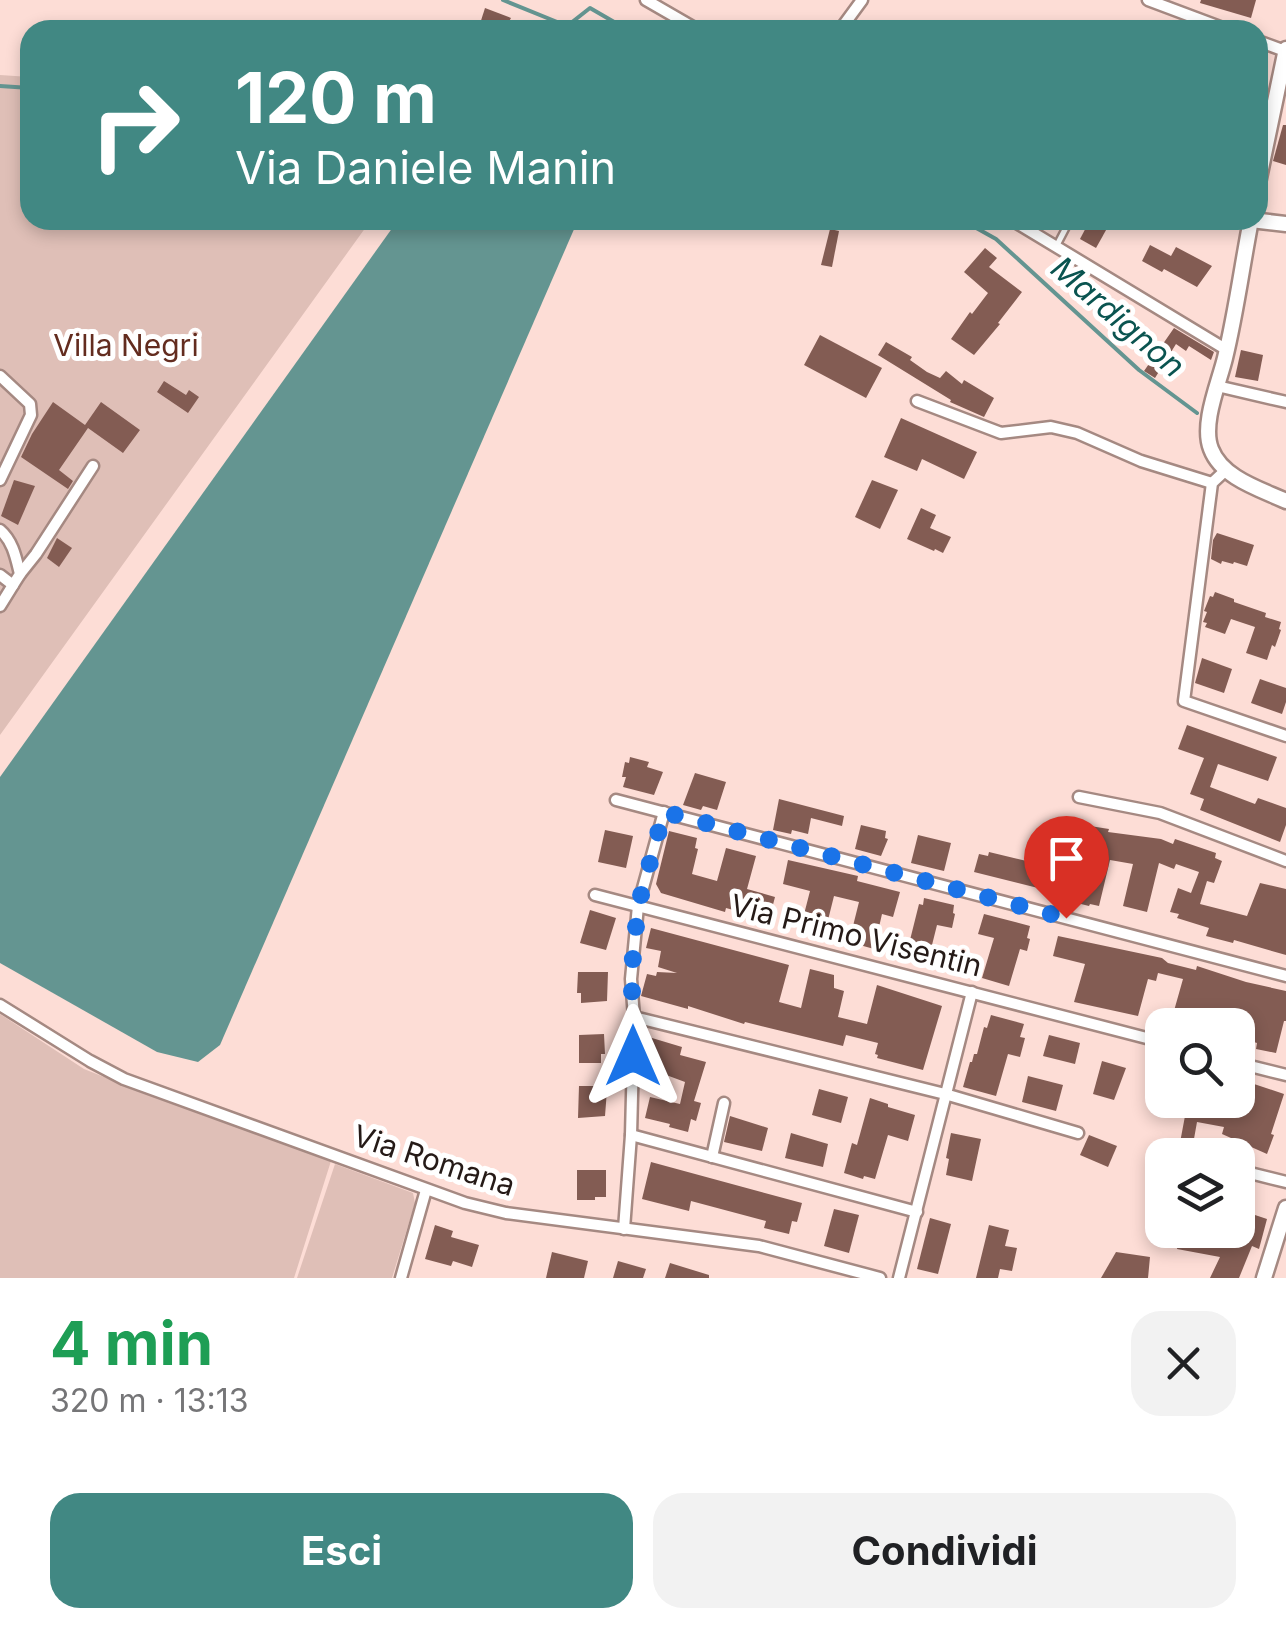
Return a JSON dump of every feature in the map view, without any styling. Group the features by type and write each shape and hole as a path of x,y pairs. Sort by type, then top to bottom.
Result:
{"street":[{"path":"646,0 681,20"},
{"path":"1148,0 1201,20"},
{"path":"1268,136 1286,50"},
{"path":"1028,230 1226,350"},
{"path":"1249,230 1208,440 1226,470 1286,501"},
{"path":"0,376 30,404 31,415 0,480"},
{"path":"1217,386 1286,402"},
{"path":"917,400 1001,432 1050,427 1077,433 1212,484"},
{"path":"0,606 92,466"},
{"path":"1226,470 1212,484 1184,702 1286,736"},
{"path":"0,530 14,552 20,574"},
{"path":"0,575 13,585"},
{"path":"1080,797 1160,813 1286,861"},
{"path":"616,800 1286,976"},
{"path":"624,1228 631,1136 631,978 638,906 664,812"},
{"name":"Via Primo Visentin","path":"595,895 1145,1038"},
{"path":"899,1278 972,992"},
{"name":"Via Romana","path":"0,1005 124,1078 464,1203 506,1213 759,1246 880,1278"},
{"path":"634,1017 945,1094 1078,1133"},
{"path":"1255,1067 1286,1076"},
{"path":"712,1157 724,1103"},
{"path":"631,1136 917,1212"},
{"path":"1255,1174 1286,1182"},
{"path":"400,1278 426,1190"},
{"path":"1264,1278 1286,1208"}],"lane":[{"path":"1056,247 1065,230"}],"green space":[{"name":"Villa Negri","path":"0,75 20,76 20,230 364,230 0,735"},
{"path":"0,1014 84,1069 331,1161 294,1278 0,1278"},
{"path":"335,1164 413,1193 415,1203 392,1278 297,1278"}],"water":[{"path":"391,230 574,230 220,1045 198,1062 157,1052 0,963 0,777"}],"building":[{"path":"1256,0 1251,18 1200,3"},
{"path":"485,8 511,18 510,20 481,20"},
{"path":"1286,125 1286,165 1273,161"},
{"path":"830,230 839,231 832,267 821,265"},
{"path":"1085,230 1106,230 1096,248 1080,239"},
{"path":"1150,245 1171,256 1176,247 1212,266 1197,287 1142,261"},
{"path":"985,248 997,258 989,267 1022,292 974,355 951,339 988,293 964,272"},
{"path":"1174,328 1214,352 1211,360 1189,346 1186,351 1176,344 1155,378 1144,371"},
{"path":"820,335 882,368 866,398 804,365"},
{"path":"886,342 912,357 910,360 927,372 940,378 946,371 962,384 964,380 994,398 984,417 950,402 878,355"},
{"path":"1241,350 1263,355 1258,381 1235,377"},
{"path":"164,381 186,395 189,390 199,397 188,413 157,392"},
{"path":"53,402 85,425 101,402 140,430 123,453 88,428 59,470 73,481 68,489 21,457"},
{"path":"901,418 977,452 964,479 922,459 917,471 884,457"},
{"path":"14,480 35,486 18,525 1,516"},
{"path":"872,480 898,490 880,529 855,517"},
{"path":"921,508 936,515 930,528 951,537 943,553 907,539"},
{"path":"1217,533 1254,545 1247,566 1211,559"},
{"path":"57,538 72,548 59,567 47,558"},
{"path":"1215,592 1281,622 1275,647 1272,645 1267,660 1246,653 1255,627 1231,619 1225,634 1205,627 1204,611"},
{"path":"1202,658 1232,669 1224,693 1195,683"},
{"path":"1260,679 1286,688 1282,714 1251,703"},
{"path":"1187,725 1277,757 1268,781 1218,764 1210,787 1255,804 1258,798 1286,808 1280,842 1200,810 1204,799 1190,794 1204,758 1178,749"},
{"path":"630,757 649,762 647,767 663,772 654,795 623,787 625,762 629,763"},
{"path":"695,773 726,782 717,810 683,805"},
{"path":"779,799 844,816 842,826 811,818 808,834 773,830"},
{"path":"861,825 886,831 888,839 881,856 855,849"},
{"path":"1090,826 1173,844 1175,839 1216,853 1215,858 1222,861 1214,883 1207,881 1200,904 1247,916 1260,883 1286,889 1286,955 1206,936 1209,928 1177,918 1179,914 1170,912 1178,888 1191,893 1199,872 1176,864 1174,869 1159,863 1147,912 1123,906 1133,864 1110,860 1099,906 1045,895 1046,890 974,872 979,854 988,856 989,852 1081,871"},
{"path":"605,830 633,836 626,868 598,862"},
{"path":"669,831 697,838 692,874 717,881 726,848 756,856 747,889 775,897 769,920 661,893 656,884"},
{"path":"918,835 951,843 944,871 911,863"},
{"path":"788,860 858,876 857,881 900,892 893,917 882,914 874,949 849,942 859,902 834,896 824,936 800,930 810,891 783,884"},
{"path":"924,898 954,905 955,914 952,928 937,925 927,965 905,960 919,904 923,905"},
{"path":"590,910 616,918 606,950 580,943"},
{"path":"984,914 1030,926 1027,951 1020,949 1009,986 982,978 994,938 978,934"},
{"path":"651,928 789,965 779,1002 801,1008 810,969 834,975 834,988 844,991 838,1017 867,1024 877,985 942,1006 923,1070 877,1058 878,1043 846,1035 843,1046 641,996 647,974 677,973 658,967 661,951 646,948"},
{"path":"1058,936 1162,958 1196,970 1197,966 1286,991 1286,1021 1276,1053 1256,1049 1255,1008 1175,1008 1183,979 1158,973 1156,981 1148,979 1138,1016 1074,1002 1085,964 1053,956"},
{"path":"578,972 608,972 607,1001 581,1003 581,993 577,993"},
{"path":"991,1015 1024,1024 1020,1037 1025,1038 1020,1057 1008,1054 996,1096 963,1087"},
{"path":"604,1034 605,1054 601,1054 601,1063 579,1063 579,1035"},
{"path":"642,1035 682,1047 680,1055 706,1062 694,1101 701,1103 688,1132 645,1118 650,1097 680,1104 685,1082 642,1066"},
{"path":"1049,1035 1080,1043 1075,1064 1043,1056"},
{"path":"1102,1061 1126,1068 1114,1100 1093,1094"},
{"path":"1028,1076 1063,1085 1056,1111 1022,1102"},
{"path":"1255,1084 1284,1094 1267,1154 1255,1149 1255,1138 1231,1138 1222,1134 1224,1127 1197,1122 1194,1138 1181,1138 1185,1118 1255,1118"},
{"path":"579,1086 607,1090 605,1116 578,1118"},
{"path":"819,1089 848,1097 841,1123 812,1115"},
{"path":"870,1098 915,1115 908,1141 888,1135 875,1179 863,1179 844,1173 852,1143 857,1145"},
{"path":"730,1116 768,1128 762,1151 724,1142"},
{"path":"791,1133 828,1144 823,1167 785,1158"},
{"path":"951,1133 981,1139 972,1181 946,1175"},
{"path":"1089,1135 1117,1146 1108,1167 1080,1155"},
{"path":"651,1162 802,1203 797,1222 792,1221 789,1234 764,1228 766,1221 691,1201 689,1211 642,1199"},
{"path":"577,1170 606,1170 606,1197 577,1200"},
{"path":"834,1209 859,1215 849,1253 824,1246"},
{"path":"1255,1215 1267,1219 1259,1249 1255,1247"},
{"path":"930,1218 951,1224 938,1274 917,1269"},
{"path":"435,1225 453,1231 451,1237 479,1245 472,1267 425,1259"},
{"path":"989,1225 1009,1230 1005,1246 1017,1248 1012,1271 1000,1269 998,1278 976,1278"},
{"path":"1251,1248 1239,1278 1210,1278 1220,1257 1177,1249"},
{"path":"552,1252 588,1261 584,1278 546,1278"},
{"path":"1116,1252 1150,1257 1148,1278 1101,1278"},
{"path":"618,1261 646,1269 643,1278 613,1278"},
{"path":"670,1263 709,1275 709,1278 665,1278"}],"waterway":[{"name":"Mardignon","path":"503,0 552,20"},
{"name":"Mardignon","path":"575,20 590,8 611,20"},
{"path":"0,86 20,87"},
{"name":"Mardignon","path":"980,230 996,239 1139,370 1197,413"}],"route":[{"path":"633,1056 631,978 638,906 664,812 1066,918"}]}
